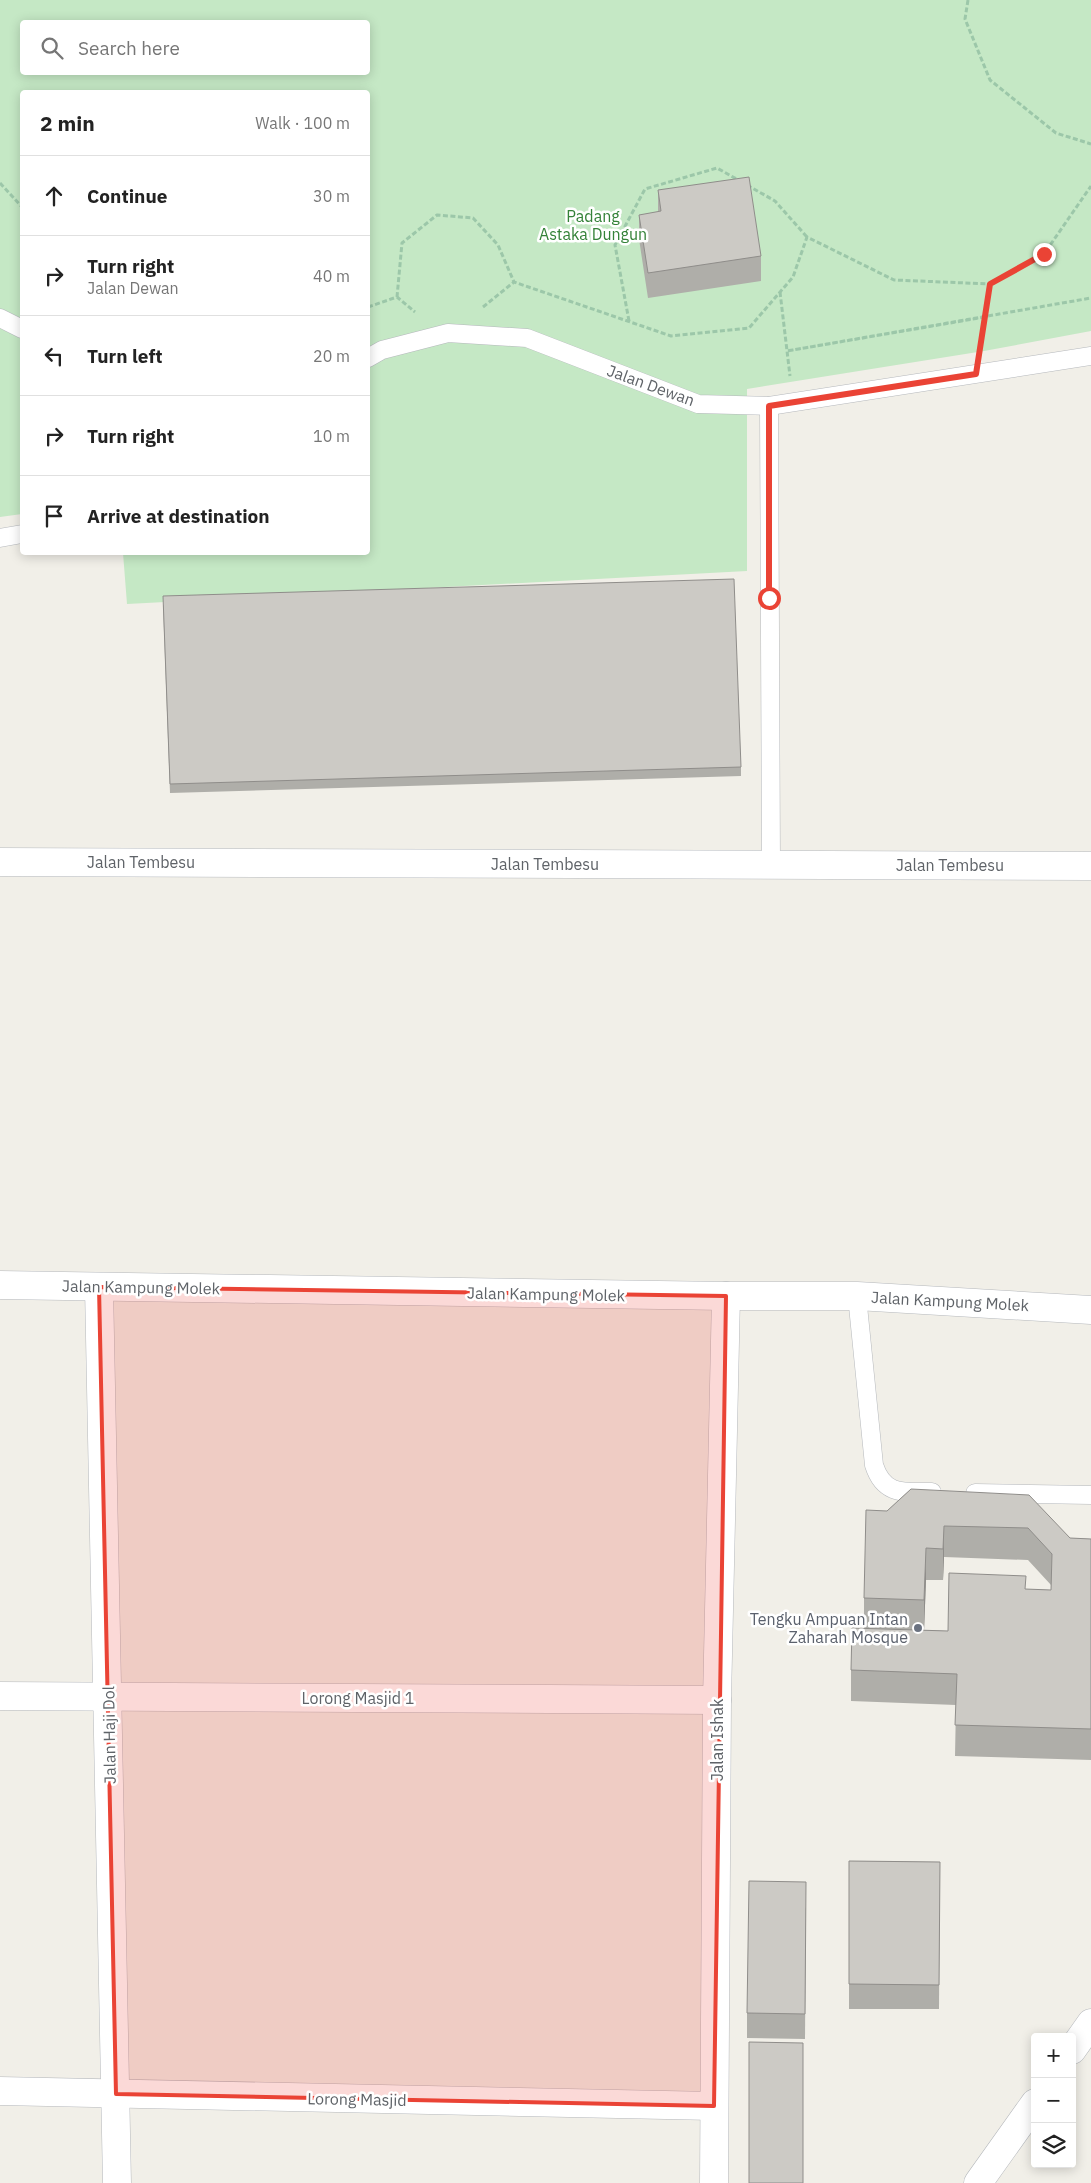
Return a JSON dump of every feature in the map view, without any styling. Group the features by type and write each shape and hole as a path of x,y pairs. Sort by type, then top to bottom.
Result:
{"street":[{"name":"Jalan Tembesu","path":"0,862 1091,866"},
{"name":"Jalan Kampung Molek","path":"0,1285 726,1296 857,1296 1091,1310"},
{"name":"Jalan Haji Dol","path":"99,1286 117,2183"},
{"name":"Jalan Ishak","path":"714,2183 717,1700 726,1296"},
{"name":"Lorong Masjid 1","path":"0,1696 717,1700"},
{"path":"1076,2044 1091,2023"},
{"name":"Lorong Masjid","path":"0,2091 714,2106"},
{"path":"978,2183 1031,2108"}],"lane":[{"path":"0,318 20,328"},
{"name":"Jalan Dewan","path":"370,357 382,350 448,333 527,338 698,404 769,406 1091,356"},
{"path":"769,406 771,865"},
{"path":"0,538 20,534"},
{"path":"857,1296 874,1465 878,1478 888,1488 902,1492 1091,1495"}],"path":[{"path":"968,0 965,19 990,80 1056,133 1091,144"},
{"path":"629,321 616,245 645,189 717,168 775,201 807,237 894,280 990,284 1044,254 1091,186"},
{"path":"0,183 20,205"},
{"path":"396,297 402,243 437,215 472,218 498,245 514,282 671,336 749,328 793,277 807,237"},
{"path":"480,309 514,282"},
{"path":"976,374 990,284"},
{"path":"780,292 793,402"},
{"path":"370,306 396,297"},
{"path":"396,297 418,314"},
{"path":"787,351 1091,298"},
{"path":"787,351 984,317"}],"highlighted area":[{"path":"99,1287 726,1296 714,2106 116,2094"}],"green space":[{"name":"Padang Astaka Dungun","path":"0,0 1091,0 1091,331 984,351 747,389 747,571 127,604 123,555 370,555 370,90 20,90 20,514 0,517"}],"building":[{"path":"749,177 761,256 648,273 639,215 661,211 658,190"},
{"path":"734,579 741,767 170,784 163,596"},
{"path":"911,1489 1029,1495 1070,1538 1091,1539 1091,1729 955,1725 957,1674 851,1670 852,1628 948,1631 949,1573 1026,1576 1025,1589 1051,1590 1052,1554 1028,1528 944,1526 943,1549 926,1548 924,1600 864,1598 866,1510 887,1511"},
{"path":"849,1861 940,1862 939,1985 849,1984"},
{"path":"749,1881 806,1882 805,2014 747,2013"},
{"path":"749,2042 803,2043 803,2183 749,2183"}],"place":[{"name":"Tengku Ampuan Intan Zaharah Mosque","path":"918,1628"}],"route":[{"path":"769,598 769,406 976,374 990,284 1044,254"}]}
